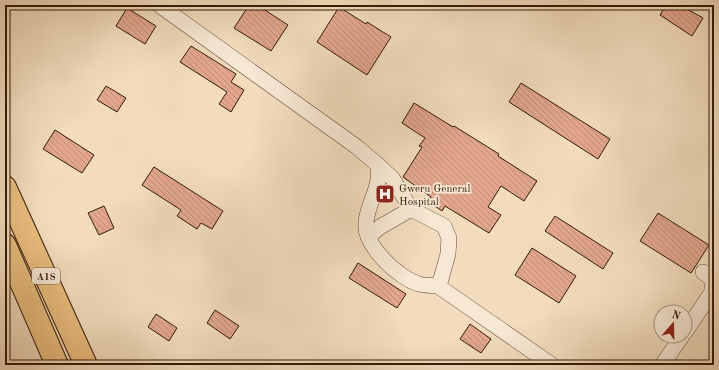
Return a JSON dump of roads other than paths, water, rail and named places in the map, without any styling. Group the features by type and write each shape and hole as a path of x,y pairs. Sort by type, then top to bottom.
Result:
{"highway":[{"name":"A18","path":"8,202 83,358"},
{"name":"A18","path":"5,245 57,365"},
{"path":"57,365 83,358"}],"lane":[{"path":"159,5 357,147 393,179 411,209 444,226 448,238 448,254 438,286"},
{"path":"378,165 378,180 366,222 368,237 375,249 390,266 406,278 419,284 438,286 552,365"},
{"path":"368,237 380,227 411,209"},
{"path":"693,320 712,292 712,279 703,272"},
{"path":"662,365 676,344"}],"place":[{"name":"Gweru General Hospital","path":"385,194"}]}
